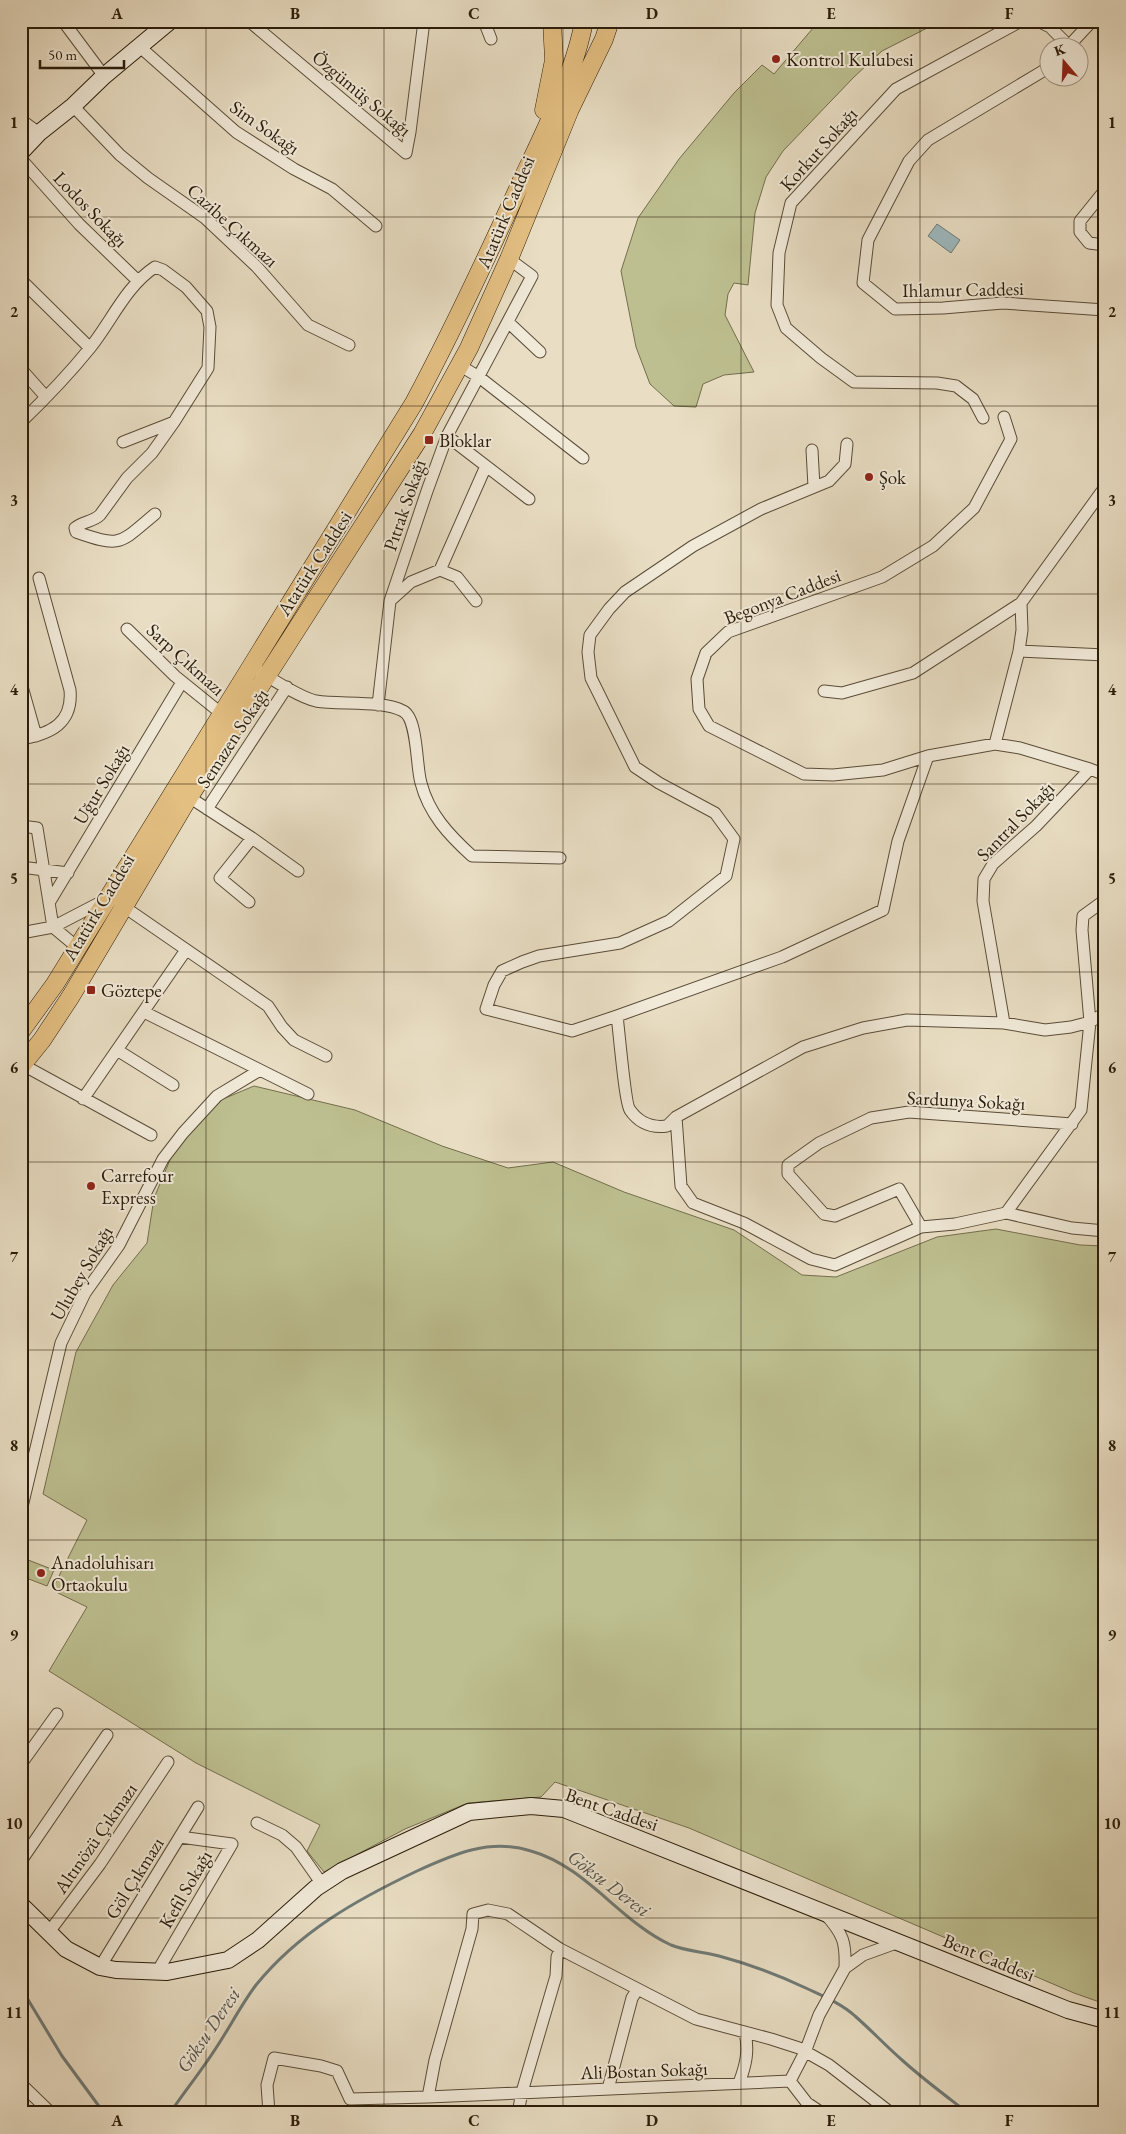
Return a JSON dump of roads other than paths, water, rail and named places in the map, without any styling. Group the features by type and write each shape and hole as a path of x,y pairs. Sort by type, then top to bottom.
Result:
{"main road":[{"path":"540,142 554,60 552,21"},
{"name":"Atatürk Caddesi","path":"22,1065 42,1040 71,996 189,797 259,671 414,403 471,292 540,142 576,52 584,21"},
{"path":"594,58 604,21"},
{"path":"594,58 610,21"},
{"name":"Atatürk Caddesi","path":"21,1032 55,984 222,714 259,671 422,434 459,366 509,259 570,109 594,58"}],"street":[{"path":"63,21 104,76"},
{"path":"21,152 39,133 73,106 104,76 170,21"},
{"name":"Özgümüş Sokağı","path":"250,21 406,153 424,21"},
{"path":"484,21 491,39"},
{"name":"Korkut Sokağı","path":"983,418 973,398 956,386 938,383 854,382 821,358 786,328 777,305 778,253 791,203 896,89 1021,21"},
{"path":"1038,21 1050,27 1060,38"},
{"path":"1076,38 1092,21"},
{"name":"Sim Sokağı","path":"140,47 236,132 294,169 332,189 376,226"},
{"name":"Ihlamur Caddesi","path":"1038,74 928,140 909,161 868,240 864,283 895,309 943,308 1003,303 1105,310"},
{"name":"Cazibe Çıkmazı","path":"73,106 120,155 212,224 257,267 308,325 349,345"},
{"path":"21,120 39,133"},
{"name":"Lodos Sokağı","path":"21,159 80,224 138,281"},
{"path":"1105,190 1080,221 1080,232 1089,243 1105,245"},
{"name":"Pıtrak Sokağı","path":"378,705 390,601 447,436 532,276 509,259"},
{"path":"21,422 90,348 138,281 155,267 163,270 186,287 207,311 210,327 208,368 152,453 127,478 100,516 75,528 76,532 103,541 117,542 128,536 155,514"},
{"path":"21,280 90,348"},
{"path":"508,322 540,352"},
{"path":"459,366 479,377 583,458"},
{"path":"21,369 46,397"},
{"name":"Begonya Caddesi","path":"1004,417 1011,439 974,508 933,546 882,577 728,632 706,653 697,679 699,709 709,726 804,774 833,775 883,770 928,756 995,744 1020,748 1105,775"},
{"path":"123,442 174,422"},
{"path":"447,436 529,499"},
{"path":"847,444 845,464 829,481 761,509 693,546 625,592 609,609 590,635 588,652 590,678 635,767 658,783 715,813 734,839 726,876 669,921 620,943 539,956 502,972 494,984 486,1009 572,1031 782,957 882,910 898,840 928,756"},
{"path":"812,450 814,487"},
{"path":"390,601 411,582 440,570 486,466"},
{"path":"824,691 842,693 914,673 1021,603 1105,486"},
{"path":"440,570 456,577 476,600"},
{"path":"21,739 36,736 64,722 71,704 70,690 39,578"},
{"path":"995,744 1020,651 1022,630 1021,603"},
{"name":"Sarp Çıkmazı","path":"126,629 182,682 222,714"},
{"path":"1020,651 1105,655"},
{"path":"259,671 314,700 378,705 404,711 412,722 421,783 431,810 445,831 472,856 560,858"},
{"name":"Uğur Sokağı","path":"49,903 182,682"},
{"path":"21,683 36,736"},
{"name":"Semazen Sokağı","path":"207,809 287,687"},
{"name":"Santral Sokağı","path":"1004,1024 983,901 984,878 993,864 1036,826 1090,769"},
{"path":"189,797 298,871"},
{"path":"21,826 38,828 53,928 77,947"},
{"path":"249,902 220,878 252,838"},
{"path":"21,867 68,873"},
{"path":"21,933 53,928 107,899 124,905 268,1006 282,1027 294,1040 326,1056"},
{"path":"1006,1213 1081,1110 1090,1022 1082,930 1083,916 1105,900"},
{"path":"83,1099 186,950"},
{"path":"144,1012 308,1094"},
{"path":"617,1016 628,1109 643,1122 656,1127 667,1126 676,1117 803,1047 863,1028 907,1020 1004,1024 1045,1030 1071,1027 1090,1022 1105,1013"},
{"path":"117,1050 173,1085"},
{"path":"22,1065 151,1135"},
{"name":"Ulubey Sokağı","path":"21,1511 61,1343 85,1293 119,1245 163,1159 183,1132 217,1096 260,1070"},
{"name":"Sardunya Sokağı","path":"921,1227 899,1189 835,1216 824,1214 788,1174 788,1165 819,1143 871,1118 909,1112 1072,1124"},
{"path":"676,1117 681,1186 693,1203 744,1223 811,1258 835,1265 921,1227 956,1224 1006,1213 1072,1228 1105,1231"},
{"path":"21,1764 57,1714"},
{"path":"21,1861 106,1735"},
{"name":"Altınözü Çıkmazı","path":"49,1932 100,1864 168,1762"},
{"name":"Bent Caddesi","path":"21,1905 66,1949 100,1967 116,1970 167,1972 228,1960 258,1940 322,1884 342,1871 469,1812 531,1806 573,1813 1068,2010 1105,2020"},
{"name":"Göl Çıkmazı","path":"100,1967 198,1807"},
{"path":"258,1823 282,1835 296,1847 322,1884"},
{"name":"Kefil Sokağı","path":"157,1972 232,1844 180,1837"},
{"path":"428,2097 435,2060 472,1929 473,1914 488,1910 508,1914 560,1949 696,2020 771,2039 805,2052 829,2065 891,2113"},
{"path":"822,2113 807,2103 790,2081 805,2052 819,2014 845,1968 846,1950 843,1937 838,1928 823,1912"},
{"path":"845,1968 863,1956 899,1942"},
{"path":"518,2113 522,2092 556,1976 557,1957 560,1949"},
{"path":"608,2089 632,1998 637,1990"},
{"path":"739,2083 747,2062 745,2032"},
{"name":"Ali Bostan Sokağı","path":"269,2113 267,2085 274,2058 321,2066 337,2072 350,2100 790,2081"},
{"path":"21,2084 51,2113"}],"water":[{"path":"937,224 960,240 951,253 928,236"}],"waterway":[{"name":"Göksu Deresi","path":"170,2113 211,2056 256,1985 273,1966 310,1933 351,1906 417,1871 472,1850 501,1846 531,1851 569,1869 652,1935 671,1945 753,1966 826,1997 855,2016 918,2074 968,2113"},
{"name":"Göksu Deresi","path":"21,1988 62,2056 104,2113"}],"place":[{"name":"Kontrol Kulubesi","path":"776,59"},
{"name":"Bloklar","path":"429,440"},
{"name":"Şok","path":"869,477"},
{"name":"Göztepe","path":"91,990"},
{"name":"Carrefour Express","path":"91,1186"},
{"name":"Anadoluhisarı Ortaokulu","path":"41,1573"}]}
